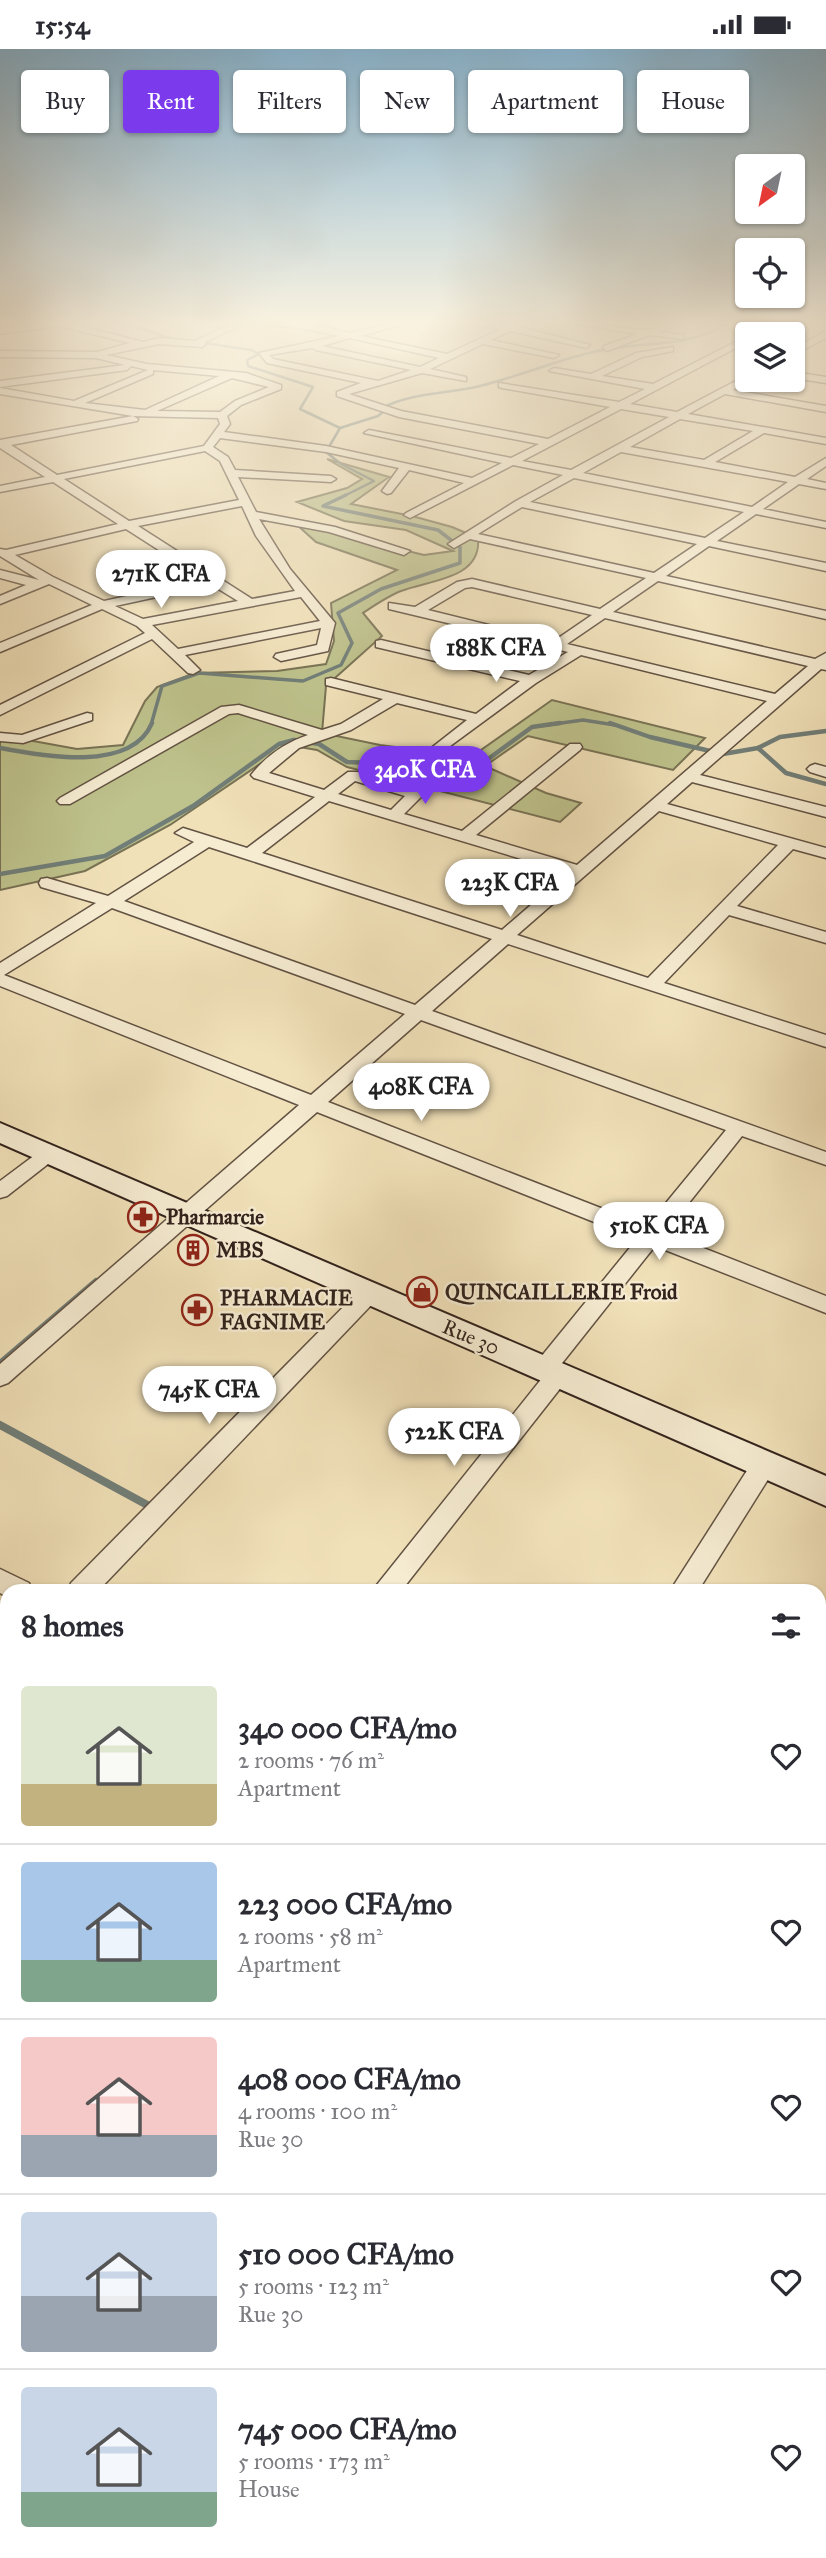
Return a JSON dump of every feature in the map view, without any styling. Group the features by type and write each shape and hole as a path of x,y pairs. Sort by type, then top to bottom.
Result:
{"main road":[{"name":"Rue 30","path":"0,1132 826,1492"}],"street":[{"path":"1,444 37,437"},
{"path":"207,448 214,437"},
{"path":"239,437 326,449 471,481"},
{"path":"389,437 826,525"},
{"path":"521,437 547,442"},
{"path":"410,515 557,437"},
{"path":"454,544 520,503 638,437"},
{"path":"705,464 751,437"},
{"path":"804,437 826,441"},
{"path":"1,444 248,602"},
{"path":"619,447 826,486"},
{"path":"0,489 207,448 230,459 232,473 250,514 280,563 329,624"},
{"path":"555,646 826,461"},
{"path":"387,491 405,468"},
{"path":"232,473 331,479"},
{"path":"3,553 244,502"},
{"path":"520,503 826,567"},
{"path":"250,514 331,529 404,551"},
{"path":"468,535 826,615"},
{"path":"3,553 43,582"},
{"path":"0,574 43,582 102,605 148,629 193,670"},
{"path":"0,648 102,605 212,581"},
{"path":"0,600 43,582"},
{"path":"417,611 461,585 472,583 823,662"},
{"path":"0,711 148,629 248,602 304,593"},
{"path":"393,606 777,699"},
{"path":"176,653 329,624"},
{"path":"281,657 323,647 329,624"},
{"path":"381,644 531,681"},
{"path":"437,749 476,718 577,652"},
{"path":"0,1377 706,759 823,662"},
{"path":"331,682 476,718"},
{"path":"395,698 346,727 319,734 294,745 273,760 259,775 578,871"},
{"path":"65,801 226,710 239,709 319,734"},
{"path":"0,737 23,739 87,717"},
{"path":"464,837 575,747"},
{"path":"248,855 354,775 416,794 393,816"},
{"path":"688,776 826,812"},
{"path":"655,805 826,853"},
{"path":"183,834 826,1041"},
{"path":"0,971 206,841"},
{"path":"651,985 789,843"},
{"path":"47,883 111,902 826,1159"},
{"path":"725,908 826,938"},
{"path":"0,980 826,1305"},
{"path":"390,1584 651,1236 739,1127"},
{"path":"0,1191 50,1153"},
{"path":"88,1584 370,1293"},
{"path":"688,1584 764,1465"}],"green space":[{"path":"327,459 389,477 351,504 412,516 452,527 478,538 477,552 472,562 463,570 452,576 396,593 363,613 382,636 326,686 322,733 380,745 471,757 552,700 705,738 673,770 528,736 485,766 546,793 581,803 560,822 347,767 317,750 288,745 170,825 85,871 0,890 0,735 77,749 123,745 145,701 157,687 195,673 277,671 326,664 334,641 331,603 397,570 316,542 296,524 424,555 453,551 406,530 344,521 297,502 347,488 362,479"}],"waterway":[{"path":"335,437 326,452 341,464 374,481 346,495"},
{"path":"151,724 162,686 199,673 303,681 341,665 352,643 338,613 381,589 460,563 460,547 438,530 323,506 346,495"},
{"path":"342,497 346,495"},
{"path":"547,725 583,720 615,725"},
{"path":"0,874 105,856 193,806 279,744 294,740 319,744 347,762 375,763 391,772 480,765 532,727 560,723"},
{"path":"610,723 650,737 723,754 758,748"},
{"path":"0,748 61,757 106,755 125,749 141,739 151,724"},
{"path":"758,748 780,737 826,731"},
{"path":"758,748 786,773 826,784"},
{"path":"0,1363 96,1281"},
{"path":"0,1425 151,1507 148,1510"}],"place":[{"name":"Pharmarcie","path":"143,1217"},
{"name":"MBS","path":"193,1250"},
{"name":"QUINCAILLERIE Froid","path":"422,1292"},
{"name":"PHARMACIE FAGNIME","path":"197,1310"}]}
